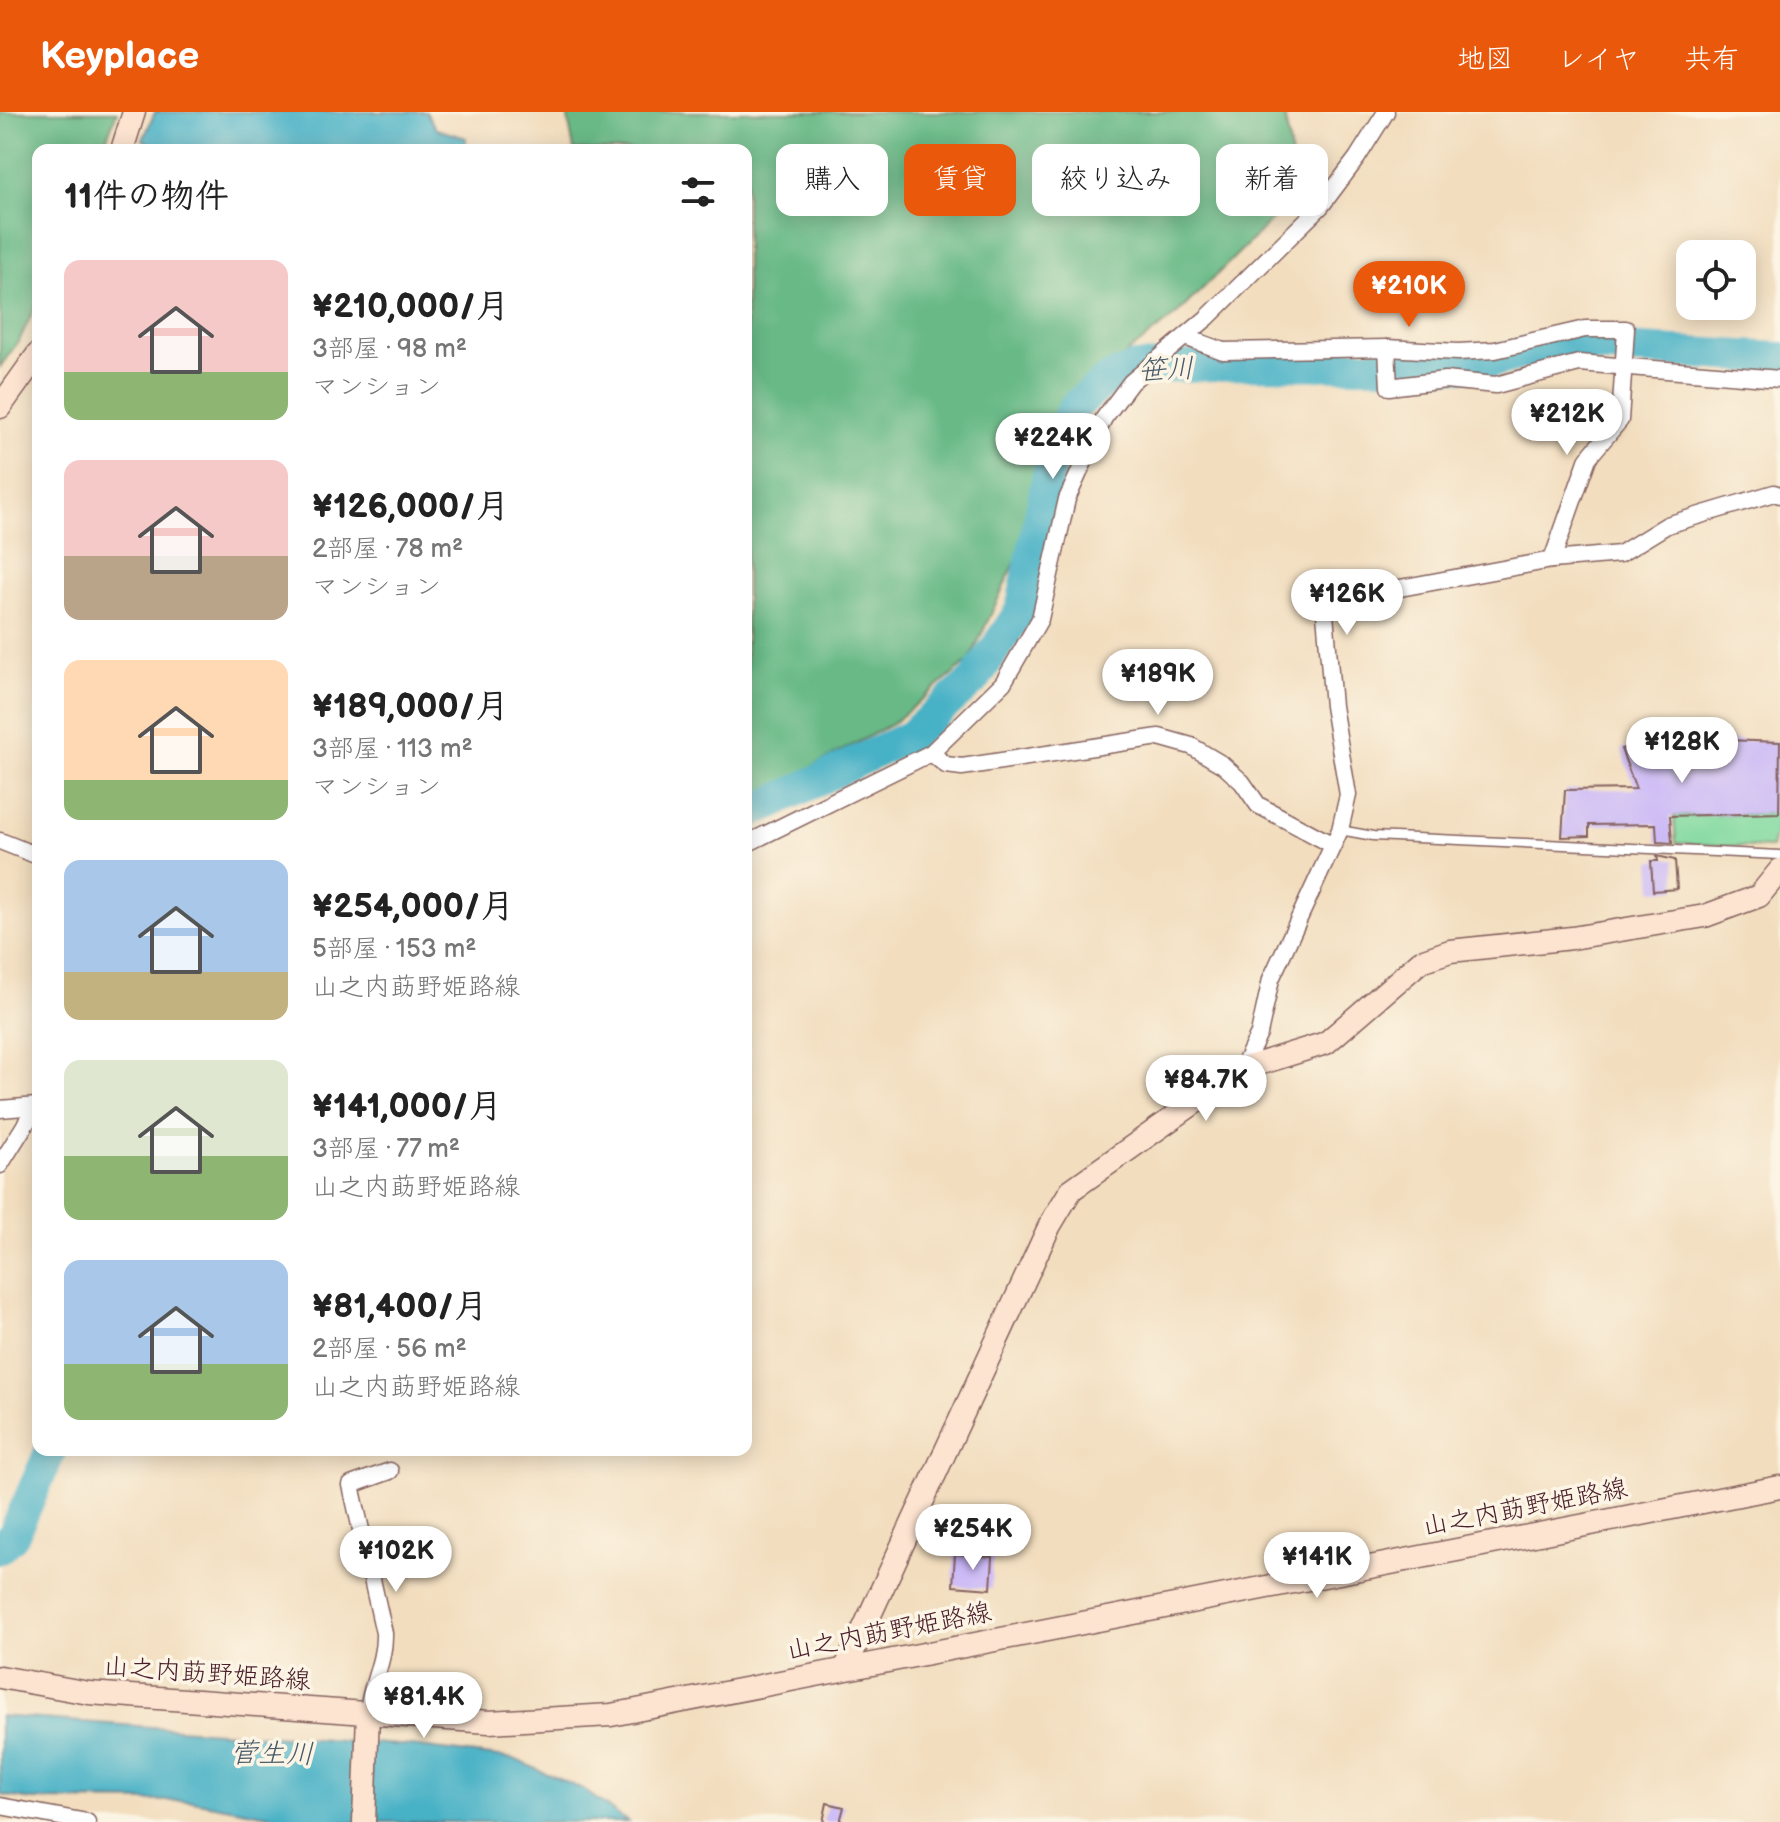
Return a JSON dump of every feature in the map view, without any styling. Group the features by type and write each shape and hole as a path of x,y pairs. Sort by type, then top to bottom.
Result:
{"main road":[{"path":"124,144 134,112"},
{"path":"0,407 32,362"},
{"path":"845,1669 1050,1225 1071,1190 1242,1069 1326,1043 1421,961 1450,951 1572,938 1705,916 1759,896 1780,870"},
{"name":"山之内莇野姫路線","path":"0,1677 89,1693 368,1724 489,1722 611,1715 1780,1487"},
{"path":"364,1822 368,1724"}],"street":[{"path":"752,841 931,753 1003,683 1040,619 1067,499 1104,418 1131,382 1185,337 1321,206 1386,112"},
{"path":"1185,337 1223,351 1387,348 1458,352 1495,350 1585,329 1626,329 1620,420 1588,458 1552,560"},
{"path":"1387,348 1389,387 1445,380 1496,385 1579,363 1624,369 1780,379"},
{"path":"1242,1069 1259,1034 1271,979 1337,837 1348,795 1333,706 1324,602 1552,560 1620,554 1667,525 1774,493 1780,495"},
{"path":"931,753 946,765 962,767 1159,737 1191,746 1223,765 1242,782 1258,805 1337,837"},
{"path":"0,841 32,854"},
{"path":"0,1109 32,1106"},
{"path":"0,1165 32,1114"},
{"path":"368,1724 369,1699 385,1652 384,1633 351,1485 390,1471"},
{"path":"0,1806 87,1822"}],"lane":[{"path":"1337,837 1373,836 1780,855"}],"green space":[{"path":"0,112 117,112 104,144 32,144 32,314 20,339 0,367"},
{"path":"567,112 1284,112 1289,144 1216,144 1216,216 1276,216 1177,314 1092,381 1043,451 1025,541 969,661 892,724 752,799 752,144 573,144"},
{"path":"1779,813 1771,848 1676,843 1674,816"}],"water":[{"path":"155,112 426,112 436,129 466,138 466,144 151,144 143,140"},
{"name":"菅生川","path":"0,1716 412,1746 514,1759 584,1790 628,1822 306,1822 192,1801 33,1800 0,1795"}],"building":[{"path":"1670,738 1780,742 1779,813 1670,816 1672,843 1657,842 1656,824 1589,825 1589,836 1562,837 1565,790 1636,789 1621,749"},
{"path":"1657,856 1675,860 1677,889 1653,891 1651,861 1658,861"},
{"path":"955,1554 993,1557 991,1589 953,1586"},
{"path":"827,1803 844,1807 840,1822 823,1822"}],"waterway":[{"name":"笹川","path":"752,812 910,736 975,679 1021,610 1055,441 1075,406 1107,380 1134,368 1245,364 1477,366 1555,345 1780,358"},
{"name":"笹川","path":"0,1548 13,1536 48,1456"}]}
